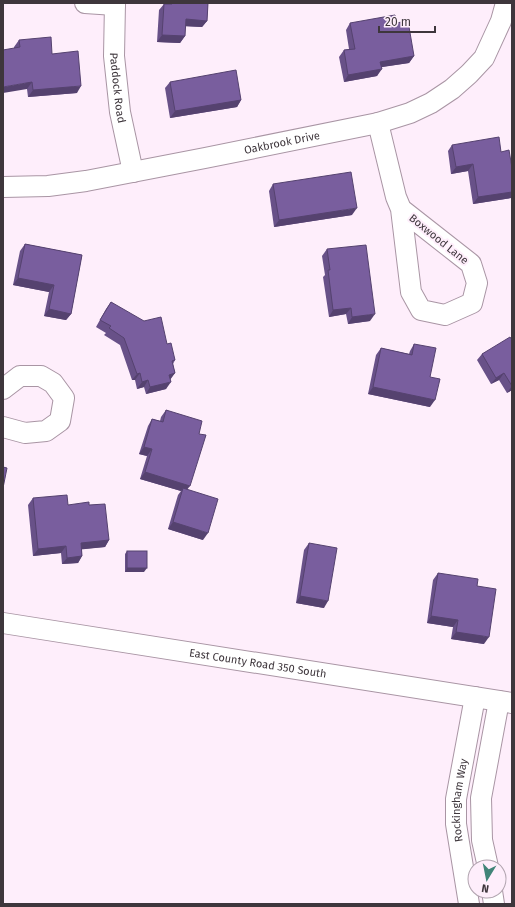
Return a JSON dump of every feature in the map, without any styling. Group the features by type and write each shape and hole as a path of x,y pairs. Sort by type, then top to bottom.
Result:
{"street":[{"path":"85,3 115,4"},
{"name":"Oakbrook Drive","path":"3,187 48,186 86,181 378,123 410,113 431,103 452,89 470,74 484,58 501,21 506,3"},
{"name":"Paddock Road","path":"115,4 114,56 120,105 133,172"},
{"name":"Boxwood Lane","path":"378,123 396,197 401,209 411,292 421,310 445,315 472,303 477,283 471,264 401,209"},
{"path":"3,389 20,376 41,376 53,383 64,398 60,421 46,431 25,433 3,427"},
{"name":"East County Road 350 South","path":"3,623 506,702"},
{"name":"Rockingham Way","path":"469,904 456,824 456,799 475,697"},
{"name":"Rockingham Way","path":"486,859 482,840 481,798 506,702"}],"building":[{"path":"208,3 207,21 186,19 185,36 162,35 164,4"},
{"path":"395,15 396,23 408,21 414,56 380,62 382,69 348,75 344,50 355,49 350,23"},
{"path":"51,37 52,54 78,51 81,86 33,90 32,82 3,87 3,50 20,47 19,40"},
{"path":"236,70 241,100 175,111 170,82"},
{"path":"499,137 501,152 509,150 512,168 512,192 478,197 473,164 456,167 452,145"},
{"path":"351,172 357,208 279,220 273,184"},
{"path":"25,244 82,255 71,314 49,309 54,285 18,278"},
{"path":"366,245 375,314 352,317 351,308 333,310 327,249"},
{"path":"111,302 144,321 161,317 167,344 171,343 175,360 172,361 175,373 169,375 171,382 150,387 148,380 142,382 140,373 137,374 124,338 109,328 111,326 100,320"},
{"path":"510,337 512,340 512,386 504,373 496,378 482,354"},
{"path":"414,344 436,348 430,377 440,379 435,400 373,387 381,348 412,355"},
{"path":"166,410 202,421 199,434 206,435 190,486 145,472 152,449 144,447 152,419 163,422"},
{"path":"3,467 7,468 3,488"},
{"path":"183,488 218,499 208,533 173,522"},
{"path":"67,495 68,505 89,502 89,505 105,504 109,540 81,543 82,556 67,558 66,546 38,549 33,498"},
{"path":"309,543 337,548 328,601 300,596"},
{"path":"127,551 147,551 147,568 127,568"},
{"path":"438,573 478,579 477,586 496,589 489,637 456,632 458,620 431,616"}]}
